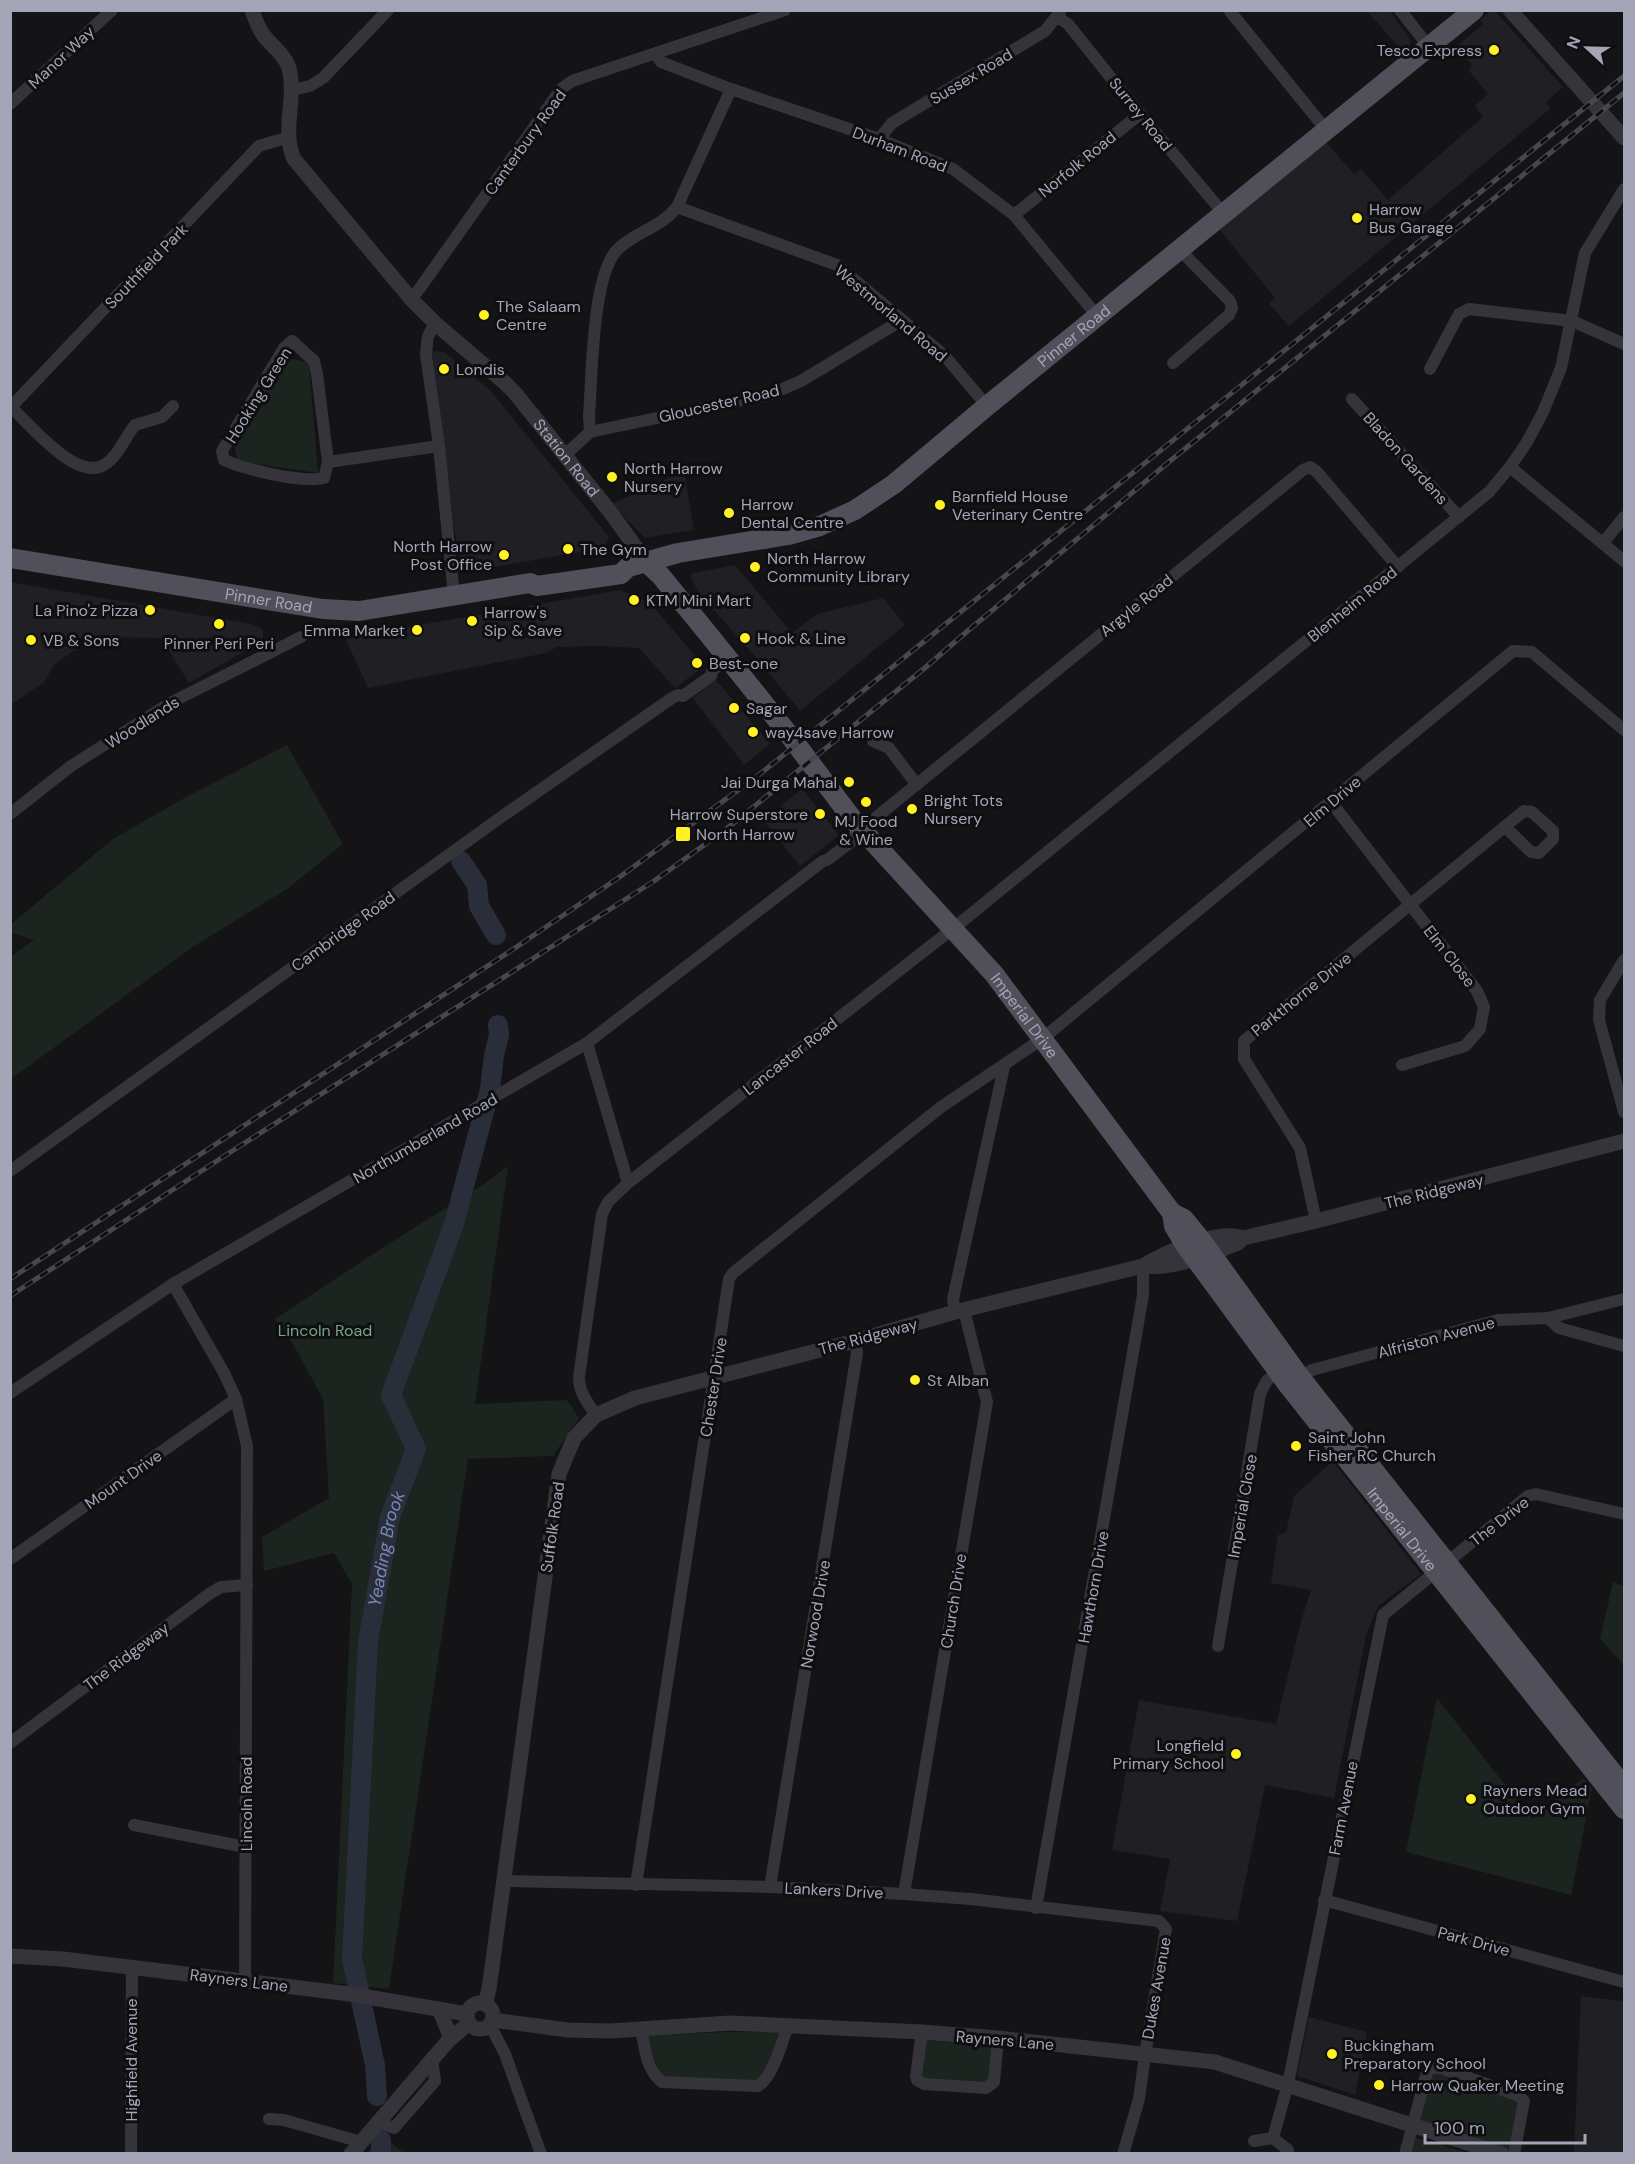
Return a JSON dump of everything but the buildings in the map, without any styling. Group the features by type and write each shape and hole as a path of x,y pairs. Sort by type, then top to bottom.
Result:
{"main road":[{"name":"Pinner Road","path":"10,558 323,609 359,611 530,584 537,586 621,574 637,565 684,552 789,535 820,526 855,510 894,484 1474,10"},
{"name":"Station Road","path":"637,565 661,576 719,665 790,736 857,833"},
{"name":"Imperial Drive","path":"857,833 952,928 994,974 1172,1213 1184,1219 1198,1250 1289,1377 1624,1787"},
{"name":"Imperial Drive","path":"1442,1567 1624,1809"}],"street":[{"name":"Manor Way","path":"10,104 112,10"},
{"name":"Station Road","path":"252,10 262,34 285,59 289,67 292,90 289,149 294,159 411,299 435,324 506,383 564,455 637,565"},
{"path":"292,90 310,86 323,78 388,10"},
{"name":"Canterbury Road","path":"411,299 561,89 572,81 785,10"},
{"path":"1229,10 1327,131"},
{"path":"1400,10 1429,47"},
{"path":"1510,10 1624,138"},
{"name":"Surrey Road","path":"1059,14 1224,214"},
{"name":"Sussex Road","path":"879,139 892,123 1045,31 1059,14"},
{"name":"Durham Road","path":"655,54 661,62 731,89 879,139 953,169 1014,215 1098,317"},
{"path":"590,432 596,308 608,263 618,249 670,216 677,207 731,89"},
{"name":"Norfolk Road","path":"1014,215 1140,114"},
{"name":"Southfield Park","path":"11,408 259,146 289,137"},
{"name":"Blenheim Road","path":"952,928 1489,492 1527,442 1543,412 1561,368 1585,253 1624,189"},
{"name":"Westmorland Road","path":"677,207 837,265 944,355 987,406"},
{"path":"1173,363 1229,315 1232,308 1230,301 1180,250"},
{"path":"1430,369 1459,314 1469,309 1572,321 1624,344"},
{"name":"Gloucester Road","path":"564,455 590,432 771,393 801,381 902,320"},
{"path":"435,324 428,333 426,355 439,446 454,596"},
{"name":"Hooking Green","path":"292,341 314,361 328,462 324,478 312,481 237,466 224,460 222,451 284,348 292,341"},
{"name":"Bladon Gardens","path":"1352,399 1460,517"},
{"path":"11,408 66,460 88,467 102,467 112,458 135,425 162,417 172,406"},
{"path":"328,462 439,446"},
{"name":"Argyle Road","path":"857,833 1303,470 1310,467 1317,472 1398,567"},
{"path":"1510,467 1624,561"},
{"path":"1603,543 1624,517"},
{"name":"Woodlands","path":"10,814 71,766 170,703 281,639 301,637"},
{"name":"Elm Drive","path":"1042,1039 1513,651 1532,652 1624,730"},
{"name":"Cambridge Road","path":"10,1171 497,820 678,695 683,696 711,676 719,665"},
{"path":"873,741 889,748 917,785"},
{"path":"1331,802 1411,905"},
{"name":"Parkthorne Drive","path":"1316,1221 1300,1148 1244,1059 1245,1041 1505,827"},
{"name":"Northumberland Road","path":"10,1393 173,1284 587,1043 823,861 823,857 857,833"},
{"name":"Elm Close","path":"1402,1065 1465,1046 1480,1029 1484,1007 1477,991 1411,905"},
{"name":"Lancaster Road","path":"628,1183 952,928"},
{"path":"1624,960 1600,999 1599,1020 1624,1112"},
{"name":"Chester Drive","path":"636,1885 729,1279 733,1273 941,1107 1004,1067 1042,1039"},
{"path":"587,1043 628,1183 608,1202 602,1214 579,1377 582,1395 596,1415"},
{"name":"Church Drive","path":"904,1894 987,1402 960,1311 953,1299 1004,1067"},
{"name":"The Ridgeway","path":"596,1415 635,1398 855,1341 960,1311 1143,1266 1154,1267 1198,1250 1238,1243 1243,1238 1624,1141"},
{"name":"Hawthorn Drive","path":"1036,1908 1143,1295 1143,1266"},
{"name":"Lincoln Road","path":"173,1284 225,1373 236,1399 247,1446 245,1981"},
{"name":"Alfriston Avenue","path":"1289,1377 1497,1320 1548,1318 1624,1299"},
{"path":"1548,1318 1559,1328 1624,1346"},
{"name":"Norwood Drive","path":"770,1887 856,1362 855,1341"},
{"name":"Imperial Close","path":"1218,1646 1260,1394 1266,1382 1289,1377"},
{"name":"Mount Drive","path":"10,1559 236,1399"},
{"name":"Suffolk Road","path":"485,2004 489,1989 559,1474 574,1438 596,1415"},
{"name":"The Drive","path":"1442,1567 1528,1496 1536,1494 1624,1514"},
{"name":"Farm Avenue","path":"1273,2138 1287,2084 1383,1615 1442,1567"},
{"name":"The Ridgeway","path":"10,1743 208,1594 221,1587 247,1586"},
{"path":"134,1825 245,1847"},
{"name":"Lankers Drive","path":"504,1881 770,1887 904,1894 971,1899 1163,1923"},
{"name":"Park Drive","path":"1324,1900 1624,1982"},
{"name":"Dukes Avenue","path":"1123,2154 1139,2099 1166,1929 1163,1923"},
{"name":"Rayners Lane","path":"10,1956 132,1967 357,1995 440,2009 468,2019 475,2029 482,2030 492,2022 515,2022 568,2030 610,2031 730,2023 998,2038 1215,2062 1502,2154"},
{"name":"Highfield Avenue","path":"131,2154 132,1967"},
{"path":"269,2119 284,2120 356,2148 468,2019 473,2005 485,2004 492,2010 492,2022 541,2154"},
{"path":"440,2009 451,2038"},
{"path":"499,2042 515,2022"},
{"path":"641,2030 645,2054 652,2071 662,2082 758,2086 764,2083 770,2073 788,2026"},
{"path":"922,2032 916,2076 917,2080 924,2084 986,2088 991,2086 994,2082 998,2038"},
{"path":"1405,2154 1427,2072 1432,2068 1441,2068 1511,2092 1524,2101 1514,2154"},
{"path":"1254,2140 1273,2138 1288,2150"}],"shaded area":[{"path":"1367,11 1390,11 1411,41 1410,45 1403,52"},
{"path":"1490,11 1495,11 1563,87 1546,102 1551,108 1289,326 1269,304 1275,298 1219,229 1326,142 1354,174 1361,169 1388,200 1483,117 1475,106 1488,94 1469,71 1472,65 1456,47 1483,24 1480,20"},
{"path":"432,351 444,352 491,391 609,537 605,548 463,572 452,518"},
{"path":"684,471 694,530 645,538 612,504"},
{"path":"735,565 792,633 817,614 883,598 905,625 800,711 699,593 691,578 693,573"},
{"path":"10,582 252,624 263,629 263,641 189,683 161,638 92,637 54,665 44,682 11,705"},
{"path":"620,590 651,604 704,666 675,688 639,648 557,647 546,653 368,688 345,638"},
{"path":"716,680 770,744 744,765 693,698"},
{"path":"802,789 839,835 800,866 763,820"},
{"name":"Longfield Primary School","path":"1333,1461 1421,1574 1378,1606 1366,1636 1334,1798 1265,1785 1237,1921 1160,1911 1170,1859 1112,1850 1139,1700 1276,1724 1301,1621 1311,1590 1271,1583 1278,1535 1286,1532 1294,1496"},
{"path":"1581,1996 1624,2001 1624,2153 1574,2153"},
{"name":"Buckingham Preparatory School","path":"1309,2017 1367,2032 1355,2095 1297,2076"}],"green space":[{"path":"286,357 309,363 318,473 237,461 234,444"},
{"path":"287,745 343,844 287,889 191,948 11,1079 11,956 34,940 11,933 11,924 113,839 188,796"},
{"path":"508,1166 475,1404 567,1400 579,1418 553,1456 468,1459 389,1989 333,1983 352,1584 334,1553 264,1571 262,1537 329,1498 323,1399 293,1344 275,1319 484,1184"},
{"path":"1613,1582 1624,1586 1624,1665 1600,1639"},
{"path":"1437,1698 1532,1819 1583,1778 1592,1788 1571,1895 1406,1852"},
{"path":"781,2031 761,2082 662,2077 644,2036 725,2032"},
{"path":"925,2040 992,2045 989,2085 922,2079"},
{"path":"1432,2068 1519,2096 1514,2152 1414,2122"},
{"path":"381,2131 391,2143 404,2153 368,2153"},
{"path":"1410,2136 1469,2153 1405,2154"}],"waterway":[{"name":"Yeading Brook","path":"461,861 477,885 479,906 496,935"},
{"name":"Yeading Brook","path":"377,2096 375,2065 352,1959 368,1642 390,1517 416,1449 391,1395 454,1224 490,1089 499,1035 498,1025"},
{"name":"Yeading Brook","path":"381,2140 381,2154"}],"railway":[{"path":"10,1279 515,948 621,876 760,774 1624,76"},
{"path":"10,1296 654,881 725,830 926,667 1170,461 1624,93"}],"place":[{"name":"Tesco Express","path":"1494,50"},
{"name":"Harrow Bus Garage","path":"1357,218"},
{"name":"The Salaam Centre","path":"484,315"},
{"name":"Londis","path":"444,369"},
{"name":"North Harrow Nursery","path":"612,477"},
{"name":"Barnfield House Veterinary Centre","path":"940,505"},
{"name":"Harrow Dental Centre","path":"729,513"},
{"name":"The Gym","path":"568,549"},
{"name":"North Harrow Post Office","path":"504,555"},
{"name":"North Harrow Community Library","path":"755,567"},
{"name":"KTM Mini Mart","path":"634,600"},
{"name":"La Pino'z Pizza","path":"150,610"},
{"name":"Harrow's Sip & Save","path":"472,621"},
{"name":"Pinner Peri Peri","path":"219,624"},
{"name":"Emma Market","path":"417,630"},
{"name":"Hook & Line","path":"745,638"},
{"name":"VB & Sons","path":"31,640"},
{"name":"Best-one","path":"697,663"},
{"name":"Sagar","path":"734,708"},
{"name":"way4save Harrow","path":"753,732"},
{"name":"Jai Durga Mahal","path":"849,782"},
{"name":"MJ Food & Wine","path":"866,802"},
{"name":"Bright Tots Nursery","path":"912,809"},
{"name":"Harrow Superstore","path":"820,814"},
{"name":"North Harrow","path":"683,834"},
{"name":"St Alban","path":"915,1380"},
{"name":"Saint John Fisher RC Church","path":"1296,1446"},
{"name":"Longfield Primary School","path":"1236,1754"},
{"name":"Rayners Mead Outdoor Gym","path":"1471,1799"},
{"name":"Buckingham Preparatory School","path":"1332,2054"},
{"name":"Harrow Quaker Meeting","path":"1379,2085"}]}
